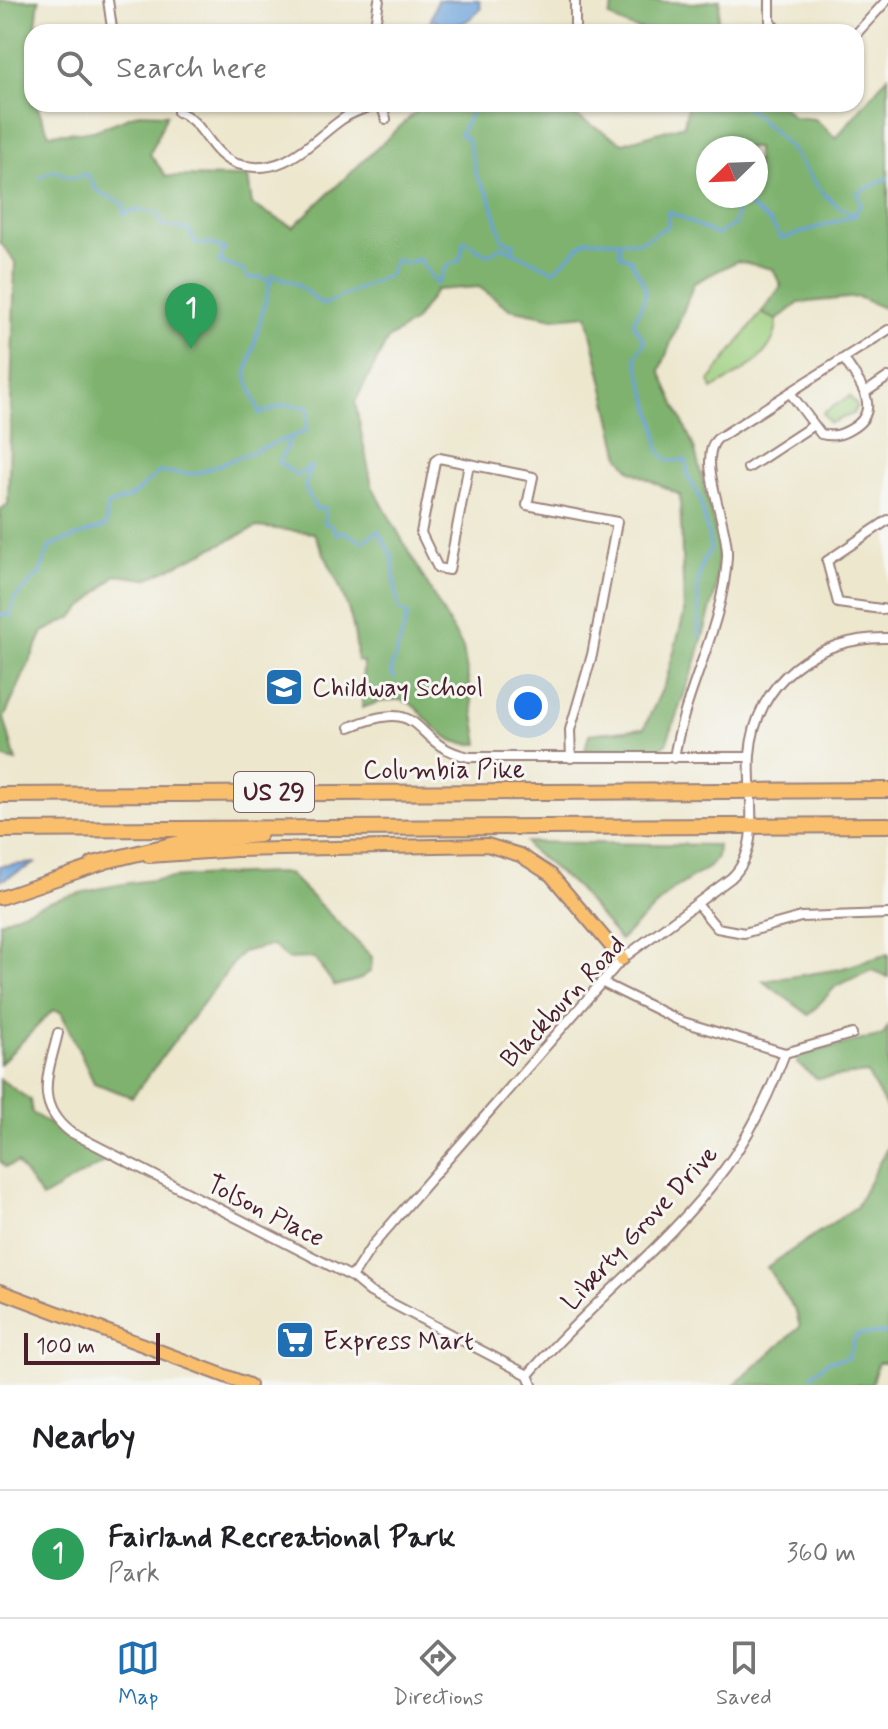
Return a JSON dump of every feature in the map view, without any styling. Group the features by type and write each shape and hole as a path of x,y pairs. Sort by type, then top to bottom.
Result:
{"highway":[{"path":"0,787 67,795"},
{"name":"Columbia Pike","path":"0,795 888,790"},
{"name":"US 29","path":"0,830 888,825"},
{"path":"93,864 184,842 395,826"}],"main road":[{"path":"0,898 93,864 149,856 236,850 487,845 520,855 551,875 622,959"},
{"path":"0,1291 249,1385"}],"street":[{"path":"108,0 111,24"},
{"path":"375,24 379,0"},
{"path":"575,0 575,24"},
{"path":"770,0 772,24"},
{"path":"864,25 887,0"},
{"path":"178,112 191,119 227,160 259,166 296,157 355,112"},
{"path":"384,112 386,119"},
{"path":"674,758 711,640 726,577 727,539 708,464 709,450 717,439 888,330"},
{"path":"791,394 821,434 832,436 860,424 869,407 866,392 844,359"},
{"path":"866,392 888,377"},
{"path":"748,468 812,426"},
{"path":"469,464 449,570 438,568 421,533 435,461 439,458 469,464 533,477 527,505 617,522 592,655 570,730 571,758"},
{"path":"888,520 827,561 838,603 888,610"},
{"name":"Blackburn Road","path":"352,1277 372,1246 622,959 697,904 744,863 749,844 751,740 765,706 797,663 842,642 888,638"},
{"path":"350,727 378,715 396,714 415,723 457,755 490,759 749,757"},
{"path":"697,904 717,928 744,933 801,917 888,914"},
{"path":"601,982 680,1021 785,1053 852,1034"},
{"name":"Tolson Place","path":"58,1033 45,1091 54,1120 70,1132 352,1277 370,1292 528,1375"},
{"name":"Liberty Grove Drive","path":"528,1375 677,1223 726,1168 753,1125 785,1053"},
{"path":"528,1375 532,1385"}],"green space":[{"path":"0,0 39,0 36,24 24,24 24,112 39,112 49,134 94,131 139,113 167,114 150,154 166,176 248,177 252,205 293,227 415,112 569,112 623,143 684,125 686,112 788,112 793,117 815,119 836,138 858,112 864,112 864,105 888,76 888,310 858,297 799,303 777,320 761,313 781,286 773,269 737,261 694,283 660,371 694,447 719,544 716,590 696,661 666,744 657,750 585,750 589,734 644,728 666,681 684,614 680,495 631,471 620,457 587,315 554,318 510,309 479,287 436,290 414,322 388,339 355,402 372,486 463,648 479,744 454,741 407,702 396,700 362,708 363,662 357,661 349,610 314,533 257,527 147,579 116,575 73,617 43,632 4,718 16,761 0,757 0,510 8,504 15,262 0,242"},
{"path":"616,0 694,3 720,0 718,24 624,24 609,16"},
{"path":"761,313 777,320 771,344 755,362 712,389 709,381"},
{"path":"850,396 857,406 853,414 830,423 823,413"},
{"path":"526,842 718,845 717,857 709,867 674,889 620,940 576,887 529,848"},
{"path":"288,873 372,957 371,971 358,980 335,986 314,958 288,959 272,945 242,952 132,1097 94,1083 61,1012 53,1010 0,1064 0,922 34,907 105,887 214,875"},
{"path":"888,954 888,977 872,970 836,986 809,1015 763,981 840,969"},
{"path":"888,1026 888,1111 867,1073 817,1079 797,1063 799,1055 883,1035"},
{"path":"0,1079 30,1100 32,1113 107,1160 42,1198 17,1163 5,1167 0,1161"},
{"path":"888,1146 888,1363 878,1363 871,1385 734,1385 800,1327 796,1312 767,1267 856,1207"}],"water":[{"path":"437,0 479,0 481,9 461,24 441,24 435,20 430,23"},
{"path":"36,863 0,881 0,866"}],"waterway":[{"path":"472,112 460,134 468,140 477,177 489,195 503,241 515,244 512,252"},
{"path":"751,112 785,143 833,202 855,215"},
{"path":"40,177 54,170 71,178 87,174 97,191 124,204 124,214 139,210 159,214 162,225 189,230 196,244 212,244 225,249 219,262 241,269 250,279 261,277 268,282"},
{"path":"0,614 10,616 15,598 40,573 50,546 106,526 107,506 132,496 159,472 195,474 306,431 309,407 284,405 260,414 246,376 272,275 296,283 323,305 389,275 395,260 409,263 419,259 437,284 447,266 460,260 464,240 487,255 502,247 554,271 586,240 641,242 668,226 668,211 717,235 735,224 737,206 746,203 770,222 782,239 855,215 861,203 857,193 888,178"},
{"path":"619,241 620,255 631,259 645,289 633,323 645,342 636,356 656,429 658,450 669,461 686,460 688,476 700,498 711,549 699,579 699,636"},
{"path":"291,438 279,462 297,476 311,466 305,487 316,509 325,508 325,523 333,527 336,534 343,531 362,542 378,531 392,555 398,608 408,615 391,670 394,678"},
{"path":"811,1376 828,1361 848,1358 856,1335 888,1333"}],"place":[{"name":"Fairland Recreational Park","path":"191,349"},
{"name":"Childway School","path":"284,687"},
{"name":"Express Mart","path":"295,1340"}]}
